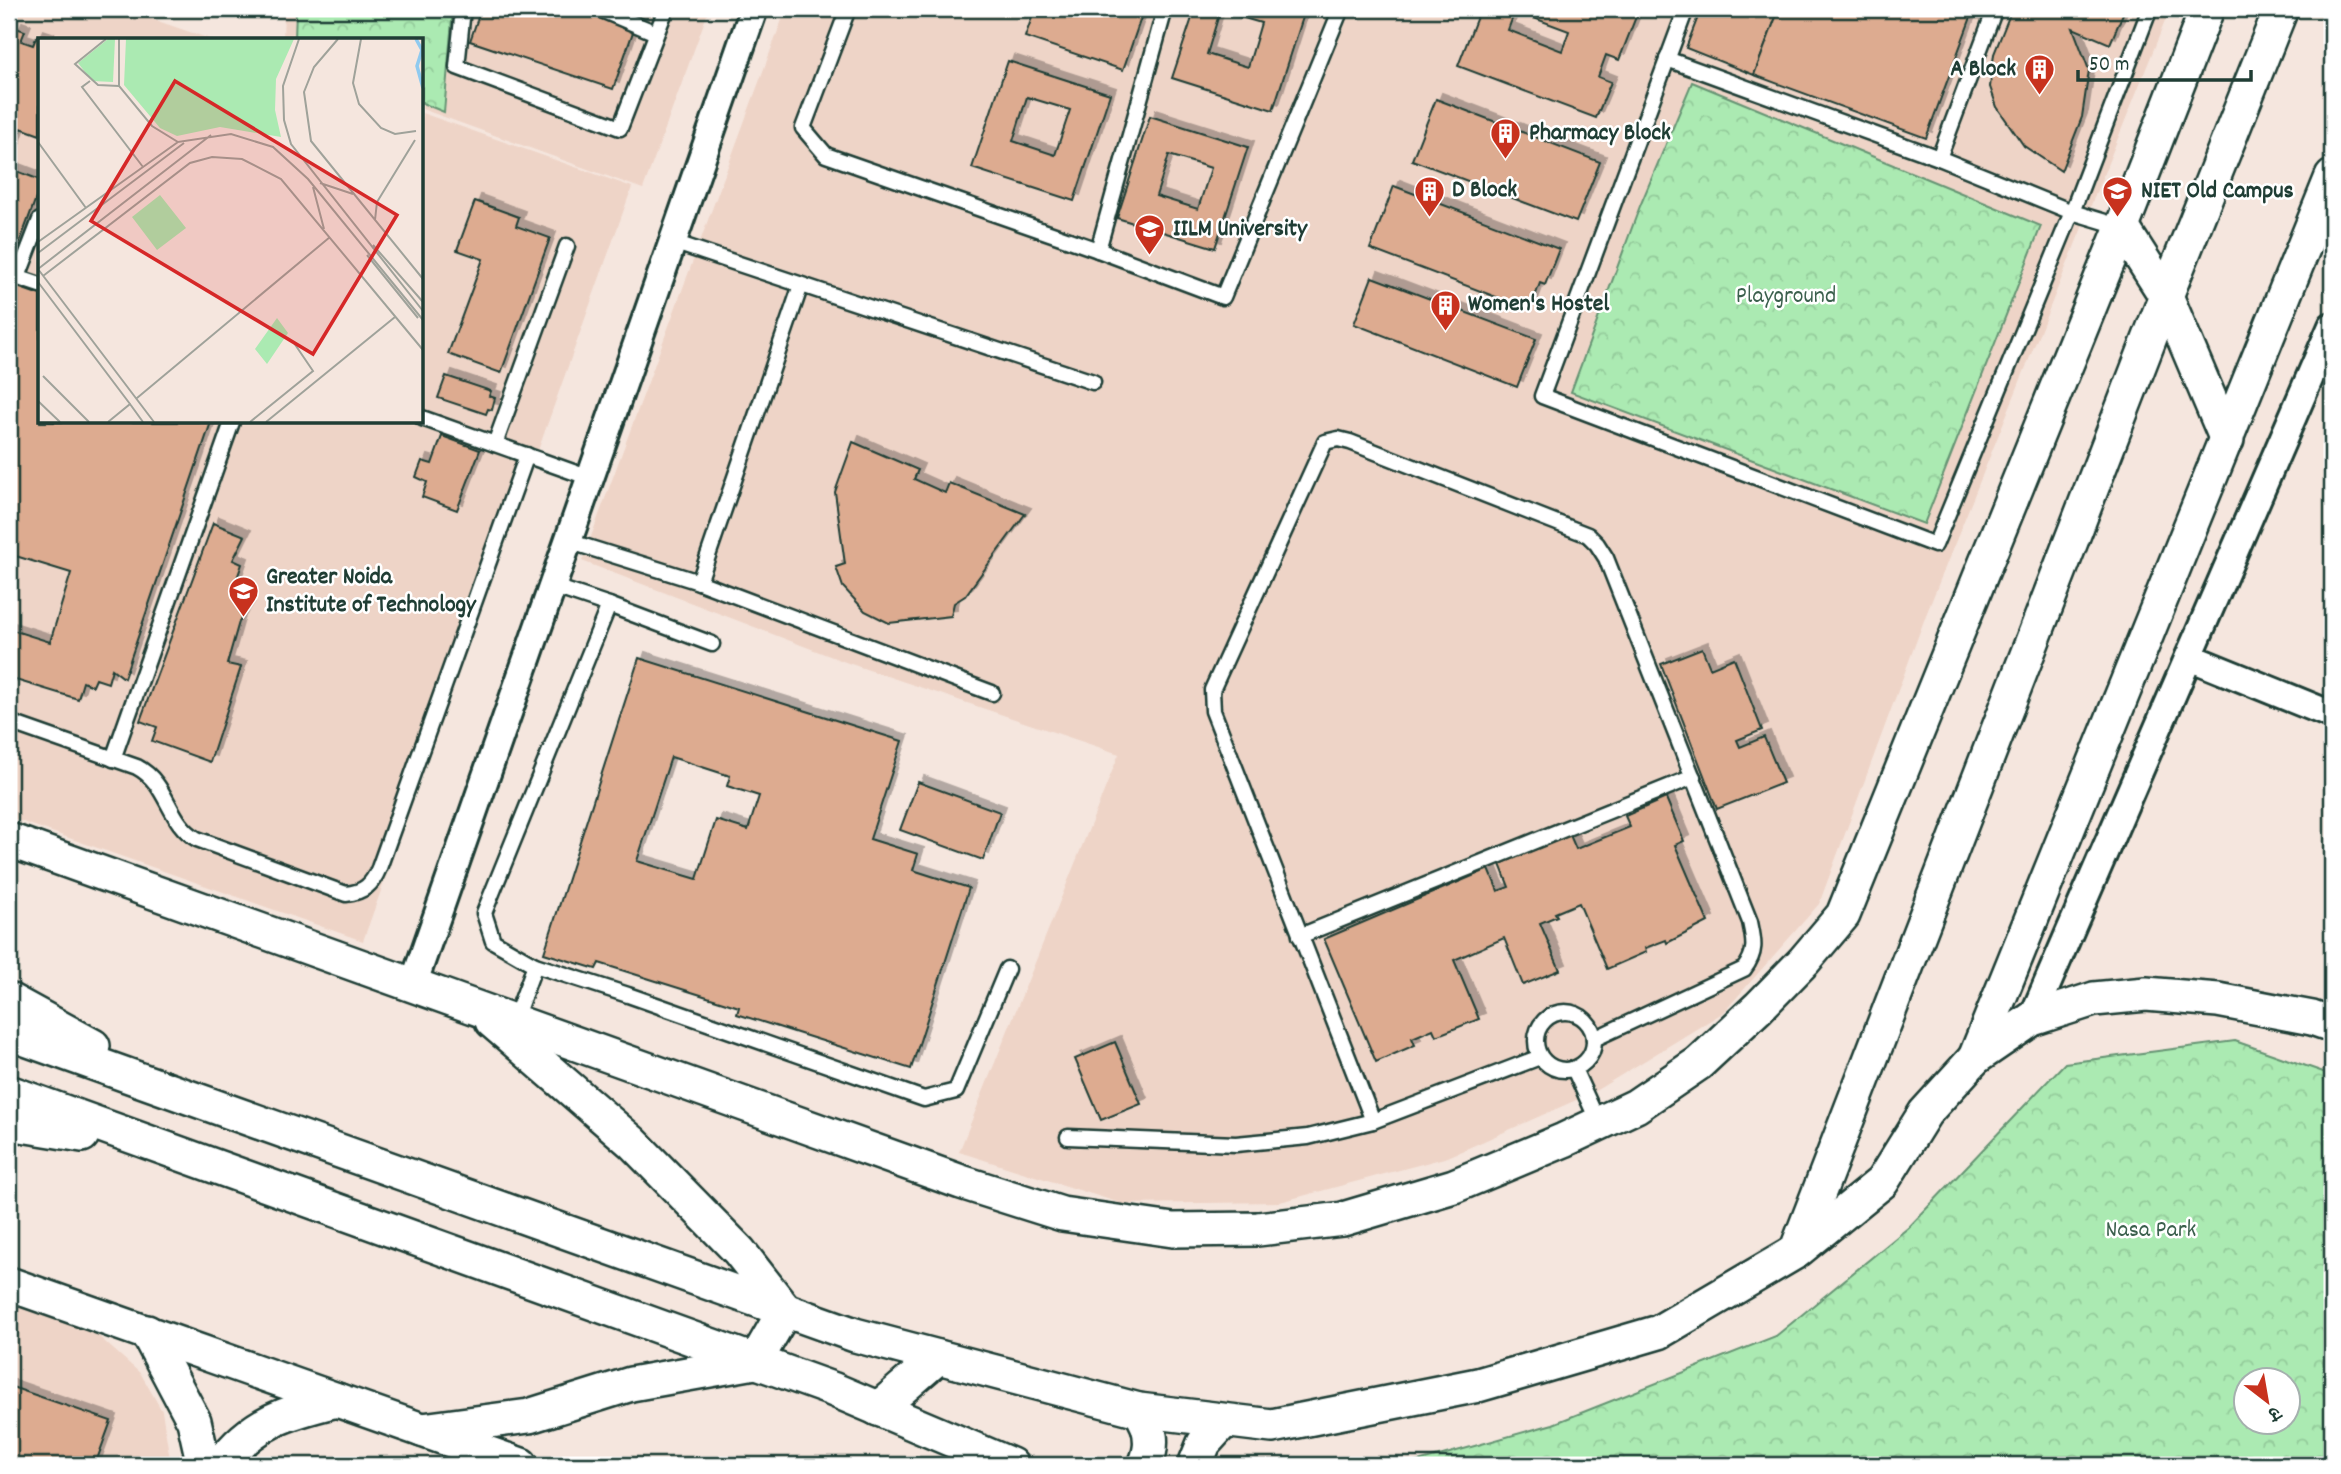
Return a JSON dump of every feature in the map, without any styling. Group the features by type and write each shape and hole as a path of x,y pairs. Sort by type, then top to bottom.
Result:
{"street":[{"path":"413,985 754,9"},
{"path":"9,841 961,1182 1062,1214 1173,1230 1258,1229 1343,1219 1454,1185 1636,1106 1699,1063 1786,980 1843,915 2122,227 2207,9"},
{"path":"1797,1251 2166,296 2281,9"},
{"path":"1975,1058 2332,177"},
{"path":"2122,227 2166,296 2227,440"},
{"path":"2032,1019 2332,327"},
{"path":"2189,657 2332,715"},
{"path":"9,1033 855,1335 1139,1410 1272,1426 1464,1388 1659,1332 1797,1251 1882,1182 1925,1113 1975,1058 2032,1019 2094,999 2147,994 2218,1000 2312,1018 2332,1025"},
{"path":"9,1000 184,1096"},
{"path":"477,1008 632,1142 739,1251 785,1310"},
{"path":"9,1092 832,1389 1011,1465"},
{"path":"9,1122 164,1149"},
{"path":"9,1283 521,1465"},
{"path":"422,1430 529,1416 631,1384 755,1362 785,1310"},
{"path":"146,1332 194,1421 204,1465"},
{"path":"878,1409 938,1357"},
{"path":"221,1465 231,1450 251,1432 296,1410 337,1400"},
{"path":"1139,1410 1148,1422 1151,1437 1149,1457 1145,1465"},
{"path":"1195,1465 1204,1443 1224,1421"}],"lane":[{"path":"463,9 457,67 620,128 666,9"},
{"path":"599,9 656,33"},
{"path":"848,9 803,128 826,155 1098,250 1223,297 1341,9"},
{"path":"1098,250 1166,9"},
{"path":"1686,9 1542,396 1935,545 2072,212 2150,10 2145,9"},
{"path":"1939,158 1995,9"},
{"path":"1667,60 1939,158 2072,212 2122,227"},
{"path":"38,224 13,276 38,284"},
{"path":"673,242 1093,383"},
{"path":"495,444 567,246"},
{"path":"699,582 801,285"},
{"path":"424,419 590,478"},
{"path":"113,759 231,424"},
{"path":"1373,1121 1213,711 1213,690 1325,442 1338,439 1350,442 1588,535 1606,558 1750,922 1754,956 1744,969 1731,976 1594,1039"},
{"path":"9,722 150,774 180,824 187,833 197,839 346,894 357,893 369,887 379,868 527,455"},
{"path":"568,541 699,582 992,693"},
{"path":"552,586 712,644"},
{"path":"609,605 484,912 493,941 535,965 641,999 924,1099 956,1091 1007,969"},
{"path":"1300,936 1693,777"},
{"path":"514,1021 535,965"},
{"path":"1560,1012 1579,1015 1592,1030 1594,1039 1589,1058 1574,1069 1555,1069 1539,1057 1536,1048 1538,1029 1543,1021 1560,1012"},
{"path":"1068,1138 1236,1144 1308,1137 1373,1121 1539,1057"},
{"path":"1574,1069 1599,1124"}],"shaded area":[{"name":"Greater Noida Institute of Technology","path":"9,9 123,9 207,38 38,38 38,424 424,424 424,114 632,187 363,941 9,817"},
{"path":"284,9 709,9 643,189 424,110 424,38 283,38"},
{"path":"786,9 2170,9 1926,615 1819,904 1724,1012 1592,1093 1448,1157 1280,1202 1123,1204 959,1152 1119,754 848,663 582,561"},
{"path":"9,1302 95,1333 141,1374 162,1411 171,1465 9,1465"}],"green space":[{"path":"296,9 453,9 444,112 424,104 424,38 295,38"},
{"name":"Playground","path":"1692,82 2041,226 1924,524 1571,392 1640,206"},
{"name":"Nasa Park","path":"2235,1041 2332,1075 2332,1465 1407,1465 1553,1424 1776,1336 1909,1227 2065,1063"}],"building":[{"path":"481,9 575,9 634,29 613,89 470,41"},
{"path":"1035,9 1097,9 1108,12 1108,9 1144,9 1123,70 1025,37"},
{"path":"1195,9 1305,11 1273,110 1172,78","holes":["1220,11 1261,23 1248,67 1207,54"]},
{"path":"1480,9 1639,9 1619,60 1606,55 1598,77 1611,82 1596,118 1458,66","holes":["1515,11 1569,31 1562,51 1508,30"]},
{"path":"1701,9 1779,9 1754,75 1686,48"},
{"path":"1779,9 1974,9 1926,138 1754,75"},
{"name":"A Block","path":"2012,9 2125,9 2110,44 2073,28 2089,70 2082,117 2061,171 2024,146 1997,107 1990,87 1994,54"},
{"path":"2151,9 2168,9 2165,16"},
{"path":"16,28 25,31 21,41 33,45 37,36 43,38 38,38 38,134 21,128 9,163 9,34 13,36"},
{"path":"1008,61 1110,94 1074,201 972,168","holes":["1027,97 1070,110 1055,155 1013,141"]},
{"name":"Pharmacy Block","path":"1436,99 1600,162 1576,222 1412,160"},
{"path":"1150,116 1248,147 1215,248 1117,218","holes":["1169,155 1211,168 1198,209 1156,196"]},
{"path":"9,168 38,179 38,192 15,255 9,252"},
{"name":"D Block","path":"1394,186 1559,249 1545,285 1540,283 1530,310 1370,249"},
{"path":"475,201 519,217 516,226 550,238 501,373 448,354 483,259 457,250"},
{"name":"Women's Hostel","path":"1372,277 1536,339 1517,387 1354,324"},
{"path":"9,284 38,294 38,424 210,424 124,678 112,669 108,683 96,679 93,686 83,682 78,699 9,678 9,629 50,642 71,573 9,554"},
{"path":"446,376 491,391 489,396 495,398 492,410 488,409 486,414 438,398"},
{"path":"442,436 480,450 457,510 422,497 427,482 416,477 422,461 432,464"},
{"path":"853,442 918,470 914,479 945,493 949,483 1025,514 965,596 954,603 951,616 889,623 865,611 843,587 836,567 845,564 835,492"},
{"path":"213,523 245,536 233,560 242,564 234,587 242,590 237,602 248,608 239,622 227,664 241,667 210,762 152,741 157,727 140,721"},
{"path":"1702,648 1710,668 1734,658 1762,730 1737,740 1740,747 1764,737 1783,783 1717,809 1661,664"},
{"path":"639,658 902,741 870,839 918,854 913,870 969,888 911,1069 737,1014 739,1007 599,963 596,969 544,953","holes":["671,757 730,776 727,786 759,796 748,830 716,820 697,879 637,861"]},
{"path":"918,782 1000,812 983,860 900,830"},
{"path":"1666,798 1684,841 1675,845 1708,922 1667,943 1666,940 1645,948 1646,952 1607,969 1579,903 1555,913 1557,916 1540,923 1560,970 1523,985 1504,938 1454,960 1479,1019 1436,1036 1433,1029 1412,1038 1415,1045 1376,1062 1324,939 1489,869 1498,891 1509,887 1500,864 1570,835 1576,849 1630,827 1625,816"},
{"path":"1115,1042 1141,1104 1101,1120 1075,1059"},
{"path":"9,1386 111,1421 95,1465 9,1465"}],"place":[{"name":"A Block","path":"2039,97"},
{"name":"Pharmacy Block","path":"1506,161"},
{"name":"D Block","path":"1429,218"},
{"name":"NIET Old Campus","path":"2118,219"},
{"name":"IILM University","path":"1150,257"},
{"name":"Women's Hostel","path":"1445,332"},
{"name":"Greater Noida Institute of Technology","path":"243,619"}]}
